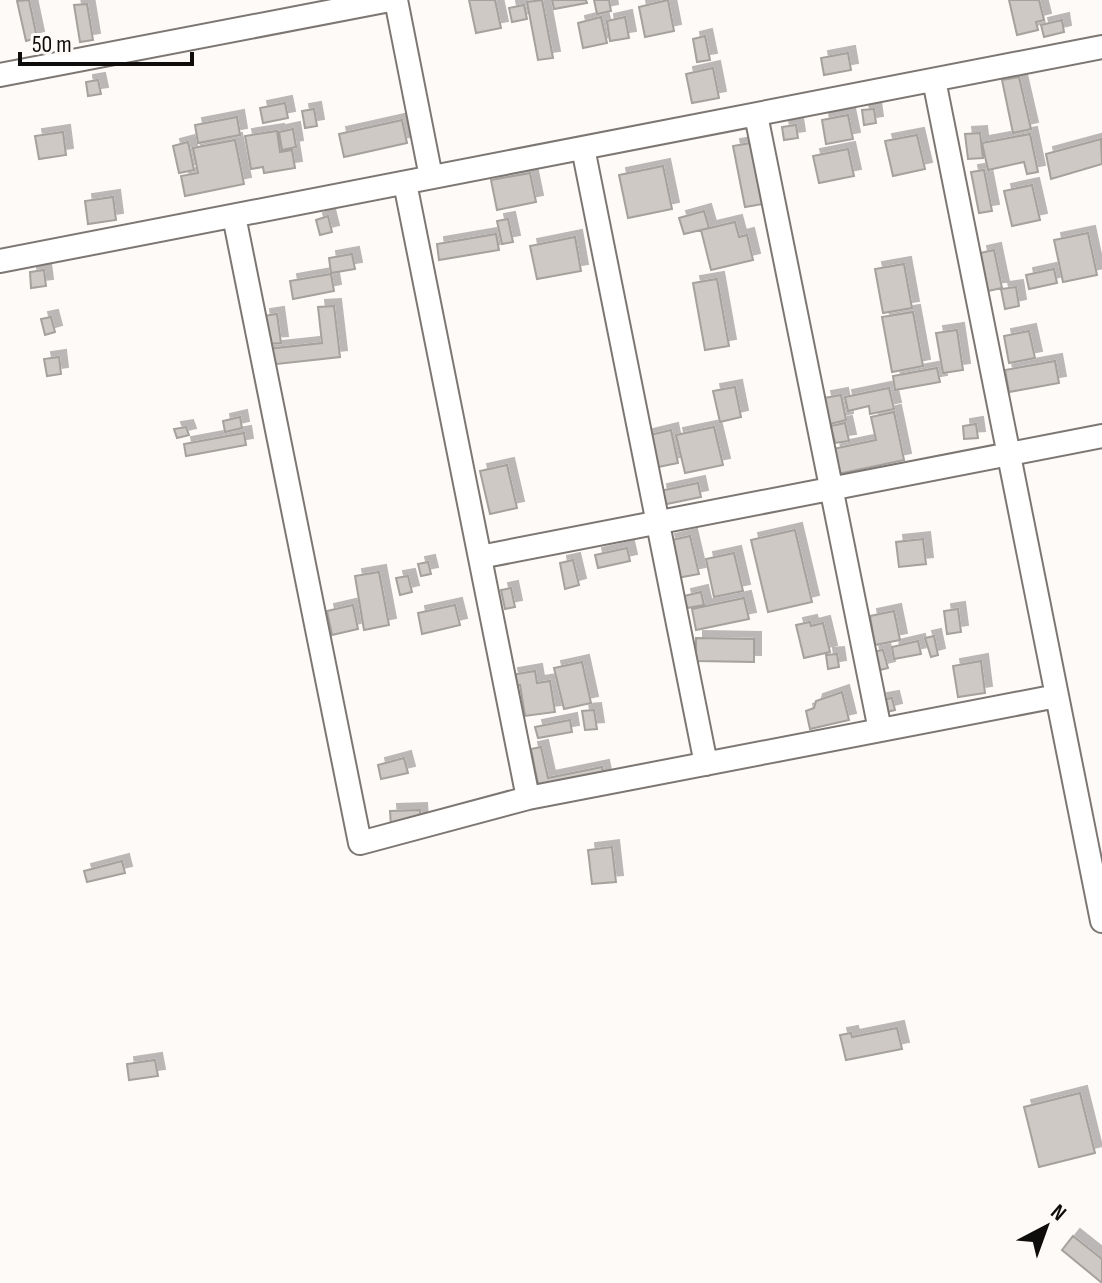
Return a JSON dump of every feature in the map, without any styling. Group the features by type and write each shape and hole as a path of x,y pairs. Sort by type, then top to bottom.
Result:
{"street":[{"path":"0,75 393,0 431,177"},
{"path":"0,261 1102,47"},
{"path":"934,80 1102,921"},
{"path":"756,115 880,730"},
{"path":"583,148 706,764"},
{"path":"405,183 528,798"},
{"path":"234,216 360,843 528,798 1057,696"},
{"path":"480,557 1102,436"}],"building":[{"path":"29,0 37,38 26,41 17,1"},
{"path":"469,0 495,0 501,28 476,33"},
{"path":"542,0 553,58 538,60 527,2"},
{"path":"552,0 586,0 587,3 554,9"},
{"path":"594,0 609,0 611,11 597,14"},
{"path":"668,0 674,31 645,37 639,7"},
{"path":"1009,0 1039,0 1044,20 1036,22 1038,30 1017,35"},
{"path":"87,4 93,40 80,42 74,5"},
{"path":"524,5 527,19 512,22 509,8"},
{"path":"601,17 607,43 583,48 578,23"},
{"path":"625,17 629,38 610,41 607,21"},
{"path":"1062,20 1064,32 1044,37 1041,25"},
{"path":"705,36 710,60 697,62 693,39"},
{"path":"848,53 851,70 824,75 821,58"},
{"path":"713,68 719,98 692,103 686,74"},
{"path":"1019,77 1031,129 1013,133 1002,80"},
{"path":"98,80 101,94 88,96 86,82"},
{"path":"285,103 288,118 263,123 260,108"},
{"path":"314,109 317,126 305,128 302,111"},
{"path":"874,109 876,123 864,125 862,110"},
{"path":"848,115 853,139 826,144 822,120"},
{"path":"237,117 240,135 198,143 195,125"},
{"path":"402,120 407,143 344,157 339,134"},
{"path":"796,125 798,138 784,140 782,127"},
{"path":"293,129 296,147 282,150 279,132"},
{"path":"277,131 280,152 292,150 295,168 264,173 263,167 251,169 245,136"},
{"path":"63,132 66,155 39,159 35,136"},
{"path":"980,133 983,158 968,159 965,134"},
{"path":"1030,134 1038,172 1027,174 1024,162 988,170 982,143"},
{"path":"917,135 925,169 893,176 885,141"},
{"path":"1101,139 1102,164 1051,179 1046,154"},
{"path":"235,140 244,184 185,196 181,176 198,173 193,148"},
{"path":"188,142 194,170 179,173 173,146"},
{"path":"751,143 763,204 745,207 733,146"},
{"path":"848,149 854,176 819,183 813,156"},
{"path":"663,166 672,209 628,218 619,175"},
{"path":"984,170 992,211 979,213 971,172"},
{"path":"530,173 536,202 497,210 491,180"},
{"path":"1032,185 1040,220 1012,226 1004,191"},
{"path":"113,197 116,220 88,224 85,201"},
{"path":"704,211 709,228 684,234 679,218"},
{"path":"328,216 332,232 320,235 316,220"},
{"path":"508,219 513,242 502,244 497,221"},
{"path":"735,222 739,237 747,235 753,260 711,270 701,230"},
{"path":"1088,233 1097,275 1063,282 1054,240"},
{"path":"496,234 499,250 439,260 437,244"},
{"path":"575,237 581,271 537,279 530,246"},
{"path":"994,250 1002,288 988,291 980,253"},
{"path":"352,254 355,269 331,273 329,258"},
{"path":"904,264 912,308 883,313 875,269"},
{"path":"1054,269 1057,283 1029,289 1026,275"},
{"path":"44,270 46,286 31,288 30,272"},
{"path":"331,274 334,291 293,299 290,281"},
{"path":"717,279 729,346 705,350 693,283"},
{"path":"1016,287 1019,306 1005,309 1001,289"},
{"path":"334,306 340,357 268,365 267,349 322,343 318,307"},
{"path":"913,312 923,366 892,372 882,317"},
{"path":"277,314 281,343 266,344 263,316"},
{"path":"51,317 55,332 45,335 41,319"},
{"path":"957,330 963,370 943,373 936,333"},
{"path":"1029,331 1035,358 1009,363 1004,336"},
{"path":"59,357 61,374 47,376 44,359"},
{"path":"1055,361 1059,383 1009,392 1005,370"},
{"path":"937,368 940,382 895,390 893,376"},
{"path":"735,387 741,417 720,422 713,391"},
{"path":"889,388 894,409 870,414 869,406 848,411 845,397"},
{"path":"841,395 846,420 830,424 824,398"},
{"path":"894,412 904,460 838,474 833,449 876,440 871,417"},
{"path":"240,417 242,428 225,432 223,421"},
{"path":"845,423 849,441 835,443 831,426"},
{"path":"976,424 978,438 964,439 963,426"},
{"path":"186,427 189,435 177,438 174,429"},
{"path":"714,427 723,465 685,473 676,435"},
{"path":"671,430 678,463 653,468 646,436"},
{"path":"244,433 246,445 186,456 184,444"},
{"path":"507,465 517,508 490,514 480,471"},
{"path":"698,483 701,497 662,505 660,491"},
{"path":"795,530 812,602 768,612 751,540"},
{"path":"690,536 699,574 677,578 668,541"},
{"path":"923,539 926,564 899,567 896,542"},
{"path":"627,548 630,561 598,568 595,555"},
{"path":"734,553 743,591 714,597 706,559"},
{"path":"573,560 579,585 565,589 560,563"},
{"path":"428,562 431,574 421,576 418,564"},
{"path":"379,572 389,625 364,630 355,576"},
{"path":"408,576 412,592 400,595 396,578"},
{"path":"511,588 515,607 505,609 501,590"},
{"path":"701,592 704,605 687,608 684,596"},
{"path":"744,598 749,619 696,630 692,609"},
{"path":"353,605 358,629 332,635 327,611"},
{"path":"455,605 460,625 422,634 418,613"},
{"path":"958,609 961,632 947,634 944,611"},
{"path":"894,611 900,640 875,645 870,616"},
{"path":"810,622 811,626 823,623 830,652 804,658 796,625"},
{"path":"934,636 938,655 931,657 925,638"},
{"path":"696,638 754,639 754,662 696,661"},
{"path":"918,641 921,654 894,659 892,647"},
{"path":"883,650 888,668 876,671 872,652"},
{"path":"837,654 839,667 828,669 826,655"},
{"path":"981,661 985,693 958,697 953,666"},
{"path":"582,662 591,703 564,709 554,668"},
{"path":"535,671 537,683 550,681 555,712 525,716 520,685 513,686 511,675"},
{"path":"842,692 849,720 810,729 806,711 814,708 816,701"},
{"path":"892,698 895,710 883,713 880,700"},
{"path":"594,710 597,729 585,730 582,711"},
{"path":"570,720 572,732 538,738 535,727"},
{"path":"541,747 548,778 602,767 605,782 540,794 531,749"},
{"path":"404,758 408,773 381,779 378,765"},
{"path":"420,810 421,825 391,826 390,811"},
{"path":"612,847 616,882 592,884 588,850"},
{"path":"122,861 125,873 87,882 84,871"},
{"path":"897,1028 902,1049 846,1060 840,1035 851,1033 852,1037"},
{"path":"155,1060 158,1076 129,1080 127,1064"},
{"path":"1080,1093 1095,1153 1039,1167 1024,1107"},
{"path":"1073,1236 1102,1259 1102,1283 1062,1250"}]}
